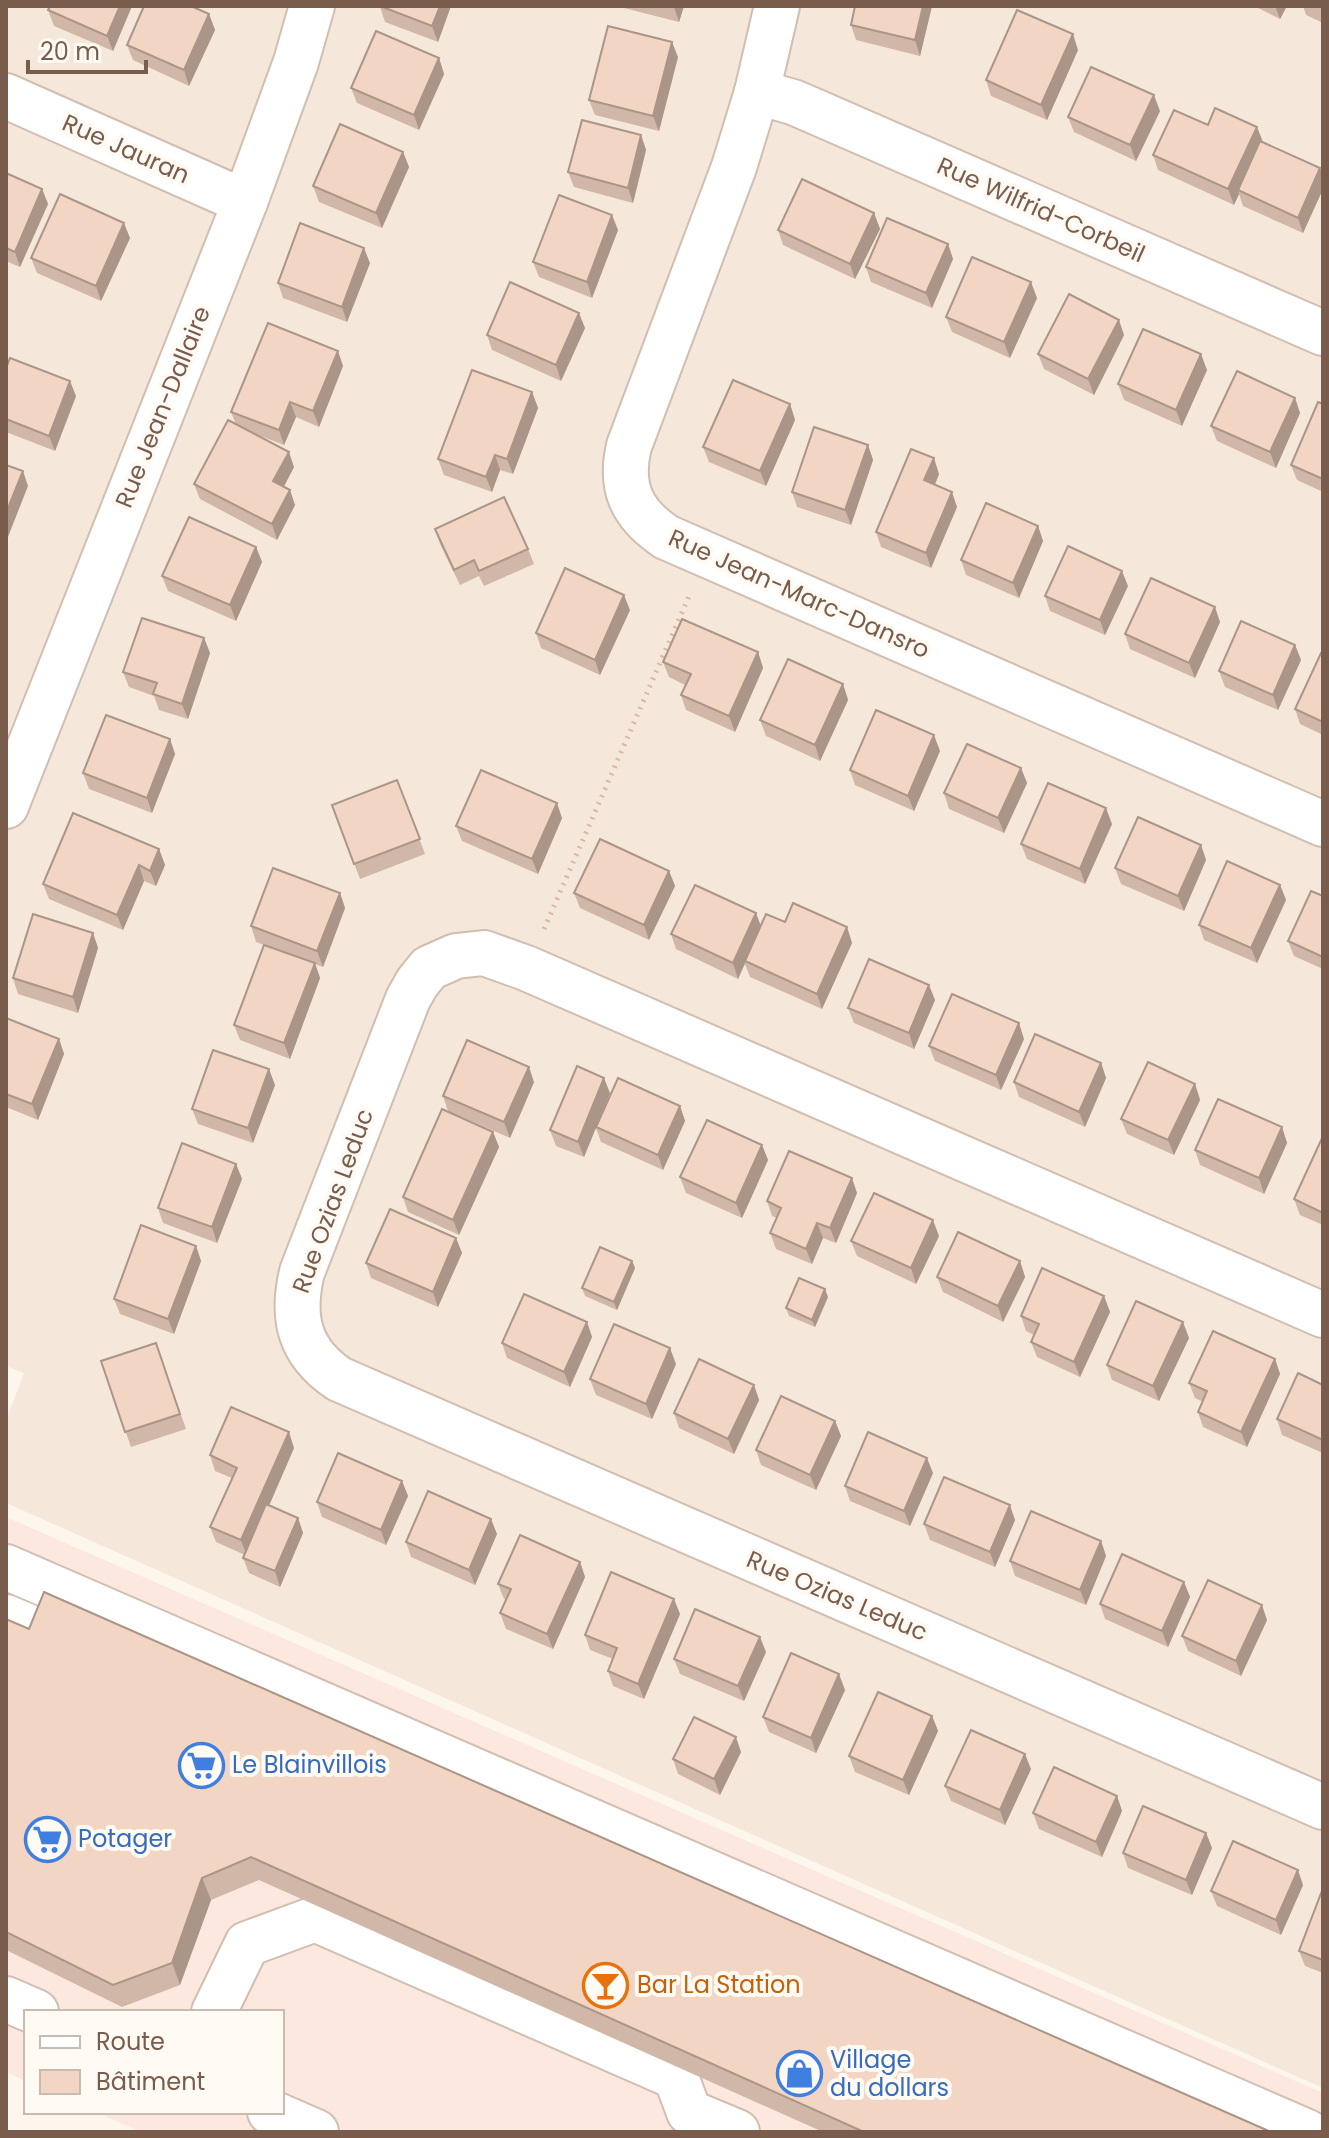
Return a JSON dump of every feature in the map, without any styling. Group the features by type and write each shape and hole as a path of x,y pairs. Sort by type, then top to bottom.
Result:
{"street":[{"name":"Rue Jean-Dallaire","path":"6,806 245,202 296,62 312,6"},
{"name":"Rue Jean-Marc-Dansro","path":"777,6 757,92 734,167 629,446 624,476 627,490 641,515 651,527 666,537 1323,824"},
{"name":"Rue Wilfrid-Corbeil","path":"757,92 829,117 1323,333"},
{"name":"Rue Jauran","path":"6,96 245,202"},
{"name":"Rue Ozias Leduc","path":"1323,1315 540,974 484,953 456,956 429,968 408,999 309,1252 297,1292 296,1307 304,1343 324,1369 339,1379 1323,1807"},
{"path":"6,1567 1307,2132"},
{"path":"215,2010 247,1944 315,1919 676,2077 689,2112 737,2132"},
{"path":"6,1999 31,2010"},
{"path":"275,2114 316,2132"}],"path":[{"path":"543,931 690,594"}],"shaded area":[{"path":"6,6 1323,6 1323,2088 6,1503 6,1421 24,1373 6,1366"},
{"path":"6,1517 1323,2093 1323,2132 141,2132 100,2114 284,2114 284,2010 24,2010 24,2080 6,2072"}],"building":[{"path":"50,6 120,6 107,36 48,10"},
{"path":"144,6 191,6 209,14 184,70 127,45"},
{"path":"380,6 440,6 432,26"},
{"path":"855,6 923,6 915,40 851,25"},
{"path":"1017,10 1073,34 1041,105 986,80"},
{"path":"608,26 672,42 653,116 589,100"},
{"path":"376,31 439,58 414,115 351,88"},
{"path":"1091,67 1154,95 1130,145 1068,117"},
{"path":"1215,108 1257,127 1228,189 1153,155 1174,110 1208,125"},
{"path":"582,120 641,135 628,188 568,172"},
{"path":"340,124 403,152 376,213 313,186"},
{"path":"1260,141 1320,168 1298,218 1238,190"},
{"path":"6,173 42,189 15,252 6,248"},
{"path":"802,179 874,213 850,264 778,230"},
{"path":"60,194 124,223 96,286 31,258"},
{"path":"559,195 612,215 587,282 533,262"},
{"path":"887,218 948,244 926,293 866,267"},
{"path":"300,223 364,248 342,307 278,283"},
{"path":"972,257 1031,282 1004,342 946,317"},
{"path":"510,282 579,313 556,365 487,335"},
{"path":"1069,294 1119,320 1088,379 1038,354"},
{"path":"268,323 338,351 313,411 290,402 279,430 231,412"},
{"path":"1143,329 1201,354 1176,410 1118,384"},
{"path":"10,358 70,381 49,436 6,419 6,368"},
{"path":"472,370 532,392 507,459 495,455 486,477 438,459"},
{"path":"1237,371 1295,398 1270,452 1211,426"},
{"path":"733,380 790,404 760,471 703,447"},
{"path":"1318,402 1323,404 1323,479 1291,465"},
{"path":"228,420 289,452 273,481 290,490 272,524 194,484"},
{"path":"814,427 868,445 845,510 792,492"},
{"path":"911,449 934,458 924,480 952,492 926,553 876,532"},
{"path":"6,465 23,471 6,513"},
{"path":"504,497 528,549 479,571 474,560 454,570 435,529"},
{"path":"986,503 1038,526 1013,583 961,560"},
{"path":"189,517 256,547 230,605 162,576"},
{"path":"1068,546 1122,571 1100,620 1045,596"},
{"path":"565,568 624,595 595,660 536,633"},
{"path":"1151,578 1215,607 1189,663 1125,634"},
{"path":"142,618 204,638 182,704 153,694 157,683 123,672"},
{"path":"682,619 758,652 729,716 681,695 691,674 663,662"},
{"path":"1241,621 1295,645 1273,695 1219,671"},
{"path":"1323,654 1323,722 1295,709"},
{"path":"788,659 843,684 815,745 760,720"},
{"path":"876,710 934,735 908,796 850,770"},
{"path":"106,715 170,739 147,798 83,773"},
{"path":"967,744 1021,768 998,818 944,793"},
{"path":"481,770 557,803 532,859 456,826"},
{"path":"397,780 420,839 354,864 332,805"},
{"path":"1048,783 1106,808 1080,869 1021,844"},
{"path":"73,813 159,849 150,871 139,865 117,915 43,884"},
{"path":"1138,817 1201,845 1178,896 1115,868"},
{"path":"600,839 669,871 644,925 574,893"},
{"path":"1227,861 1280,885 1251,948 1199,925"},
{"path":"273,868 340,893 317,951 251,926"},
{"path":"695,885 756,913 733,963 671,934"},
{"path":"1311,891 1323,896 1323,957 1288,941"},
{"path":"793,903 847,927 817,994 745,961 766,914 785,922"},
{"path":"33,914 93,933 73,997 13,978"},
{"path":"264,945 315,963 284,1043 234,1025"},
{"path":"869,959 929,985 909,1033 848,1008"},
{"path":"952,994 1019,1023 996,1075 929,1046"},
{"path":"6,1018 59,1039 32,1104 6,1094"},
{"path":"1035,1034 1101,1063 1079,1112 1014,1082"},
{"path":"467,1040 529,1067 504,1122 443,1096"},
{"path":"213,1050 269,1069 248,1128 192,1109"},
{"path":"1148,1062 1195,1084 1168,1140 1121,1119"},
{"path":"577,1066 604,1078 578,1142 550,1130"},
{"path":"618,1078 680,1106 658,1155 596,1127"},
{"path":"1218,1099 1282,1127 1259,1178 1195,1150"},
{"path":"442,1109 493,1132 453,1220 403,1197"},
{"path":"707,1120 762,1145 736,1203 680,1177"},
{"path":"1323,1136 1323,1213 1294,1199"},
{"path":"182,1143 236,1164 212,1227 158,1208"},
{"path":"789,1151 852,1178 830,1228 817,1223 806,1249 770,1233 781,1208 767,1201"},
{"path":"874,1193 933,1220 911,1268 851,1241"},
{"path":"390,1209 456,1238 433,1292 366,1263"},
{"path":"141,1225 196,1246 168,1319 114,1299"},
{"path":"958,1232 1020,1261 998,1306 937,1277"},
{"path":"600,1247 632,1261 614,1302 582,1288"},
{"path":"1042,1268 1104,1296 1074,1362 1031,1342 1039,1324 1021,1316"},
{"path":"799,1278 825,1289 812,1320 786,1308"},
{"path":"524,1294 587,1322 564,1372 502,1343"},
{"path":"1136,1301 1183,1322 1153,1386 1107,1365"},
{"path":"614,1324 670,1348 646,1404 590,1379"},
{"path":"1213,1331 1275,1359 1241,1432 1198,1412 1207,1391 1189,1383"},
{"path":"156,1343 180,1414 125,1432 101,1361"},
{"path":"699,1359 754,1385 728,1439 674,1413"},
{"path":"1298,1373 1323,1385 1323,1440 1277,1419"},
{"path":"781,1396 835,1421 810,1475 756,1450"},
{"path":"231,1407 289,1432 241,1540 210,1527 237,1468 210,1455"},
{"path":"868,1432 927,1458 904,1511 845,1486"},
{"path":"338,1453 402,1481 381,1530 317,1502"},
{"path":"944,1477 1010,1505 990,1552 924,1524"},
{"path":"428,1491 491,1519 469,1570 406,1542"},
{"path":"266,1504 298,1518 275,1571 243,1558"},
{"path":"1031,1511 1101,1541 1080,1590 1010,1561"},
{"path":"520,1535 580,1562 547,1634 500,1613 511,1589 498,1584"},
{"path":"1122,1554 1184,1582 1162,1631 1100,1604"},
{"path":"611,1572 674,1599 638,1684 608,1671 617,1648 585,1635"},
{"path":"1208,1580 1262,1605 1236,1661 1182,1636"},
{"name":"Le Blainvillois","path":"44,1592 1271,2132 864,2132 251,1857 202,1878 172,1963 113,1985 6,1932 6,1619 29,1629"},
{"path":"695,1609 760,1637 738,1686 674,1659"},
{"path":"791,1653 839,1674 811,1738 763,1717"},
{"path":"878,1692 932,1716 903,1780 849,1756"},
{"path":"694,1717 736,1737 714,1779 673,1759"},
{"path":"971,1730 1025,1754 1000,1810 945,1786"},
{"path":"1054,1767 1117,1796 1096,1842 1033,1813"},
{"path":"1143,1806 1206,1833 1186,1880 1123,1853"},
{"path":"1233,1841 1298,1870 1276,1920 1211,1891"},
{"path":"1323,1888 1323,1960 1299,1951"}],"place":[{"name":"Le Blainvillois","path":"201,1765"},
{"name":"Potager","path":"47,1839"},
{"name":"Bar La Station","path":"606,1985"},
{"name":"Village du dollars","path":"799,2074"}]}
